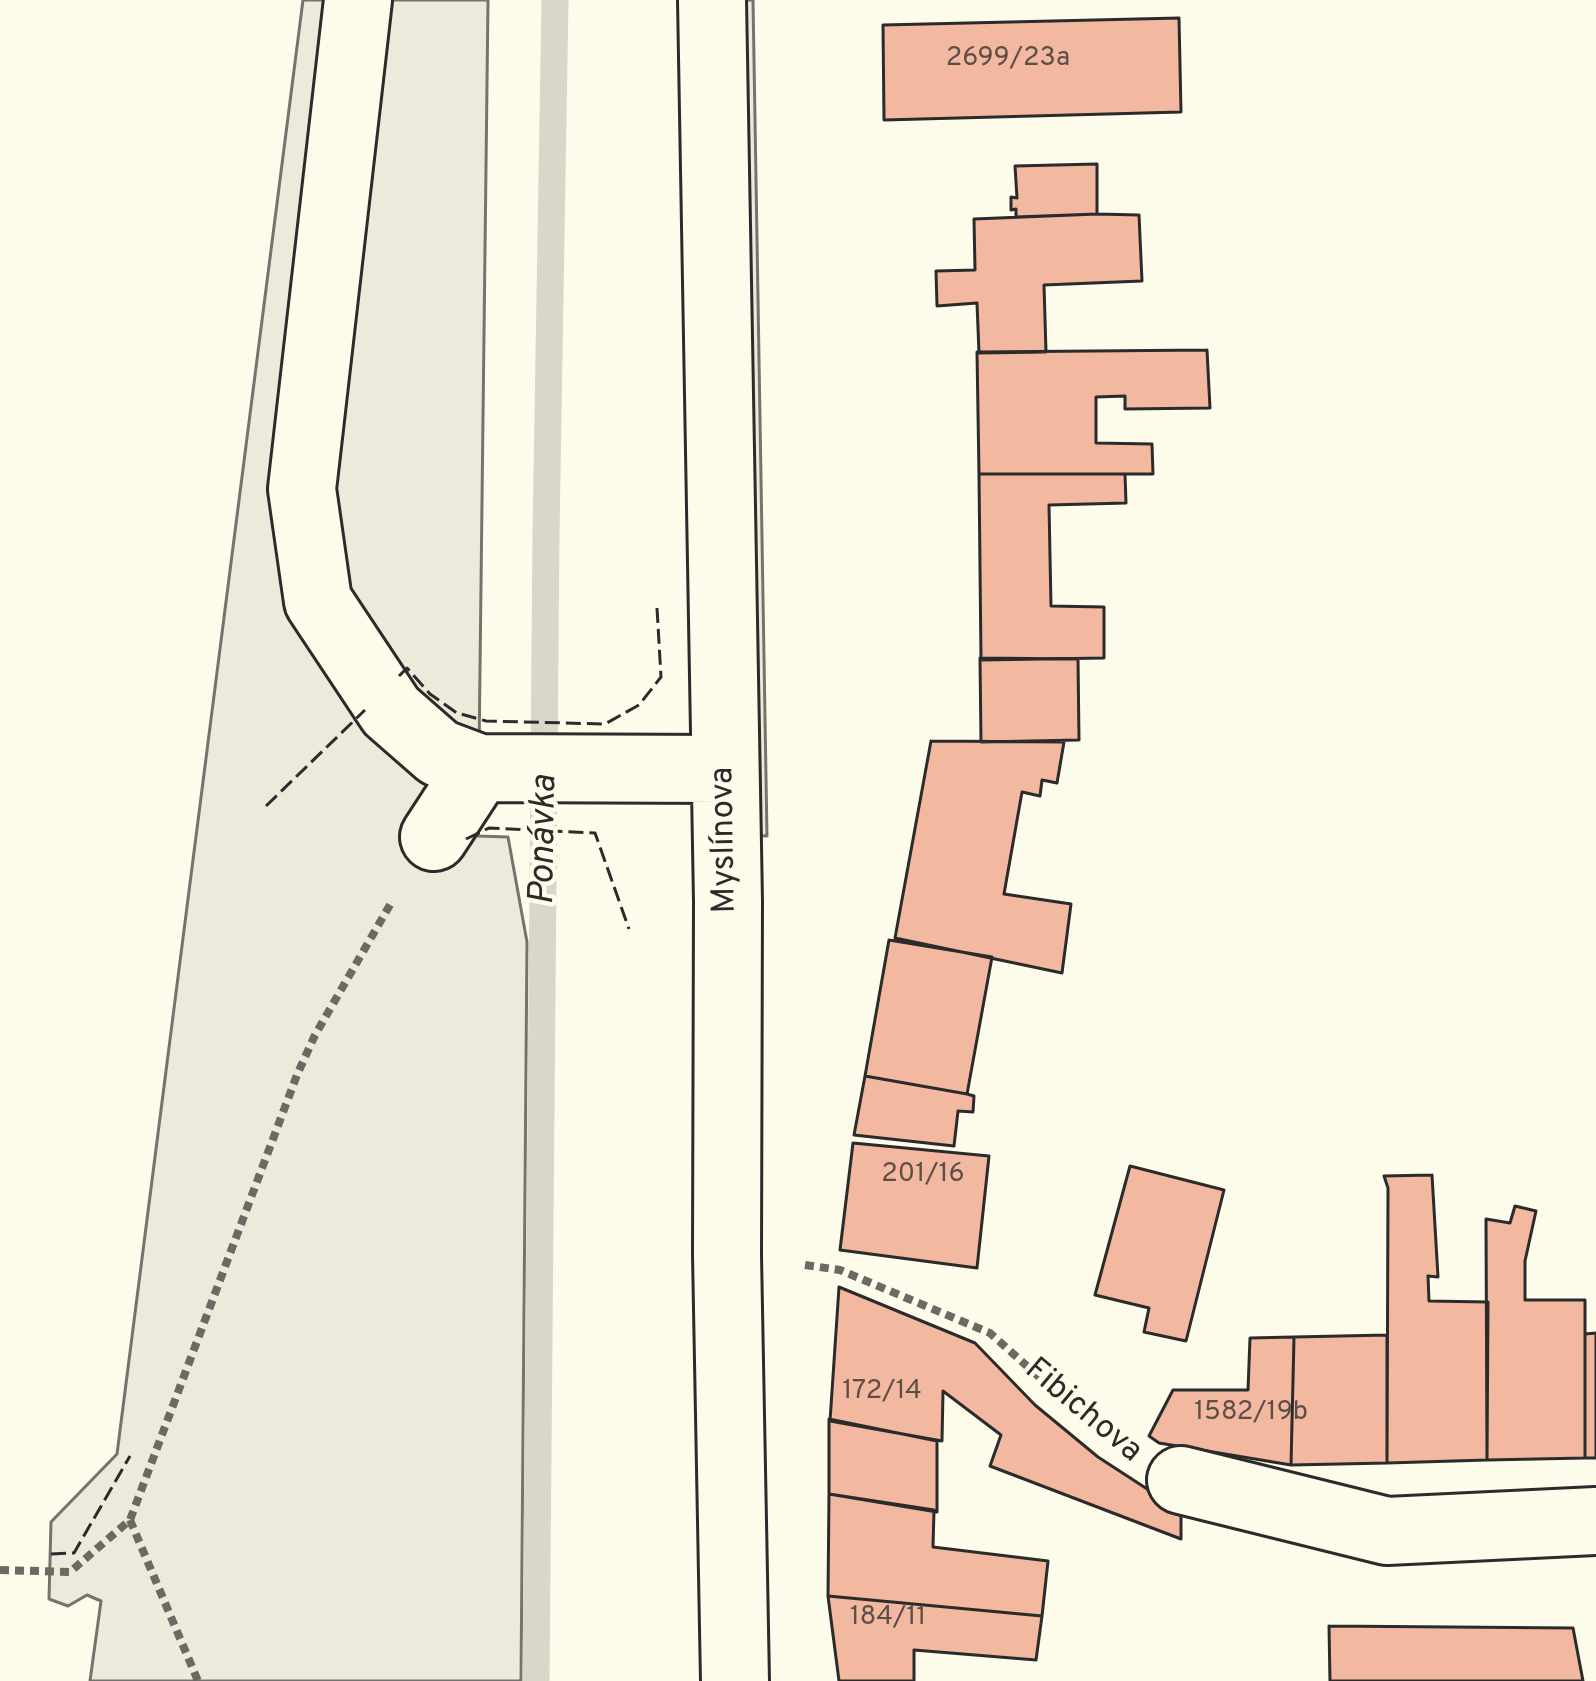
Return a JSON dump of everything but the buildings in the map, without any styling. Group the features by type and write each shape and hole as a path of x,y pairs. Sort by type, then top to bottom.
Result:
{"street":[{"path":"358,0 302,489 318,601 391,711 439,753 478,768 724,769"},
{"name":"Myslínova","path":"712,0 735,1681"},
{"path":"434,837 478,768"},
{"name":"Fibichova","path":"1181,1480 1387,1531 1596,1521"}],"path":[{"path":"0,1570 70,1572 130,1520 297,1076 338,995 434,837"},
{"name":"Fibichova","path":"727,1255 840,1270 990,1333 1134,1462 1181,1480"},
{"path":"130,1520 198,1681"}],"shaded area":[{"path":"303,0 488,0 478,836 508,837 527,942 521,1681 90,1681 101,1601 87,1595 68,1606 49,1599 51,1522 117,1454"},
{"path":"727,0 753,0 767,836 741,835"}],"waterway":[{"name":"Ponávka","path":"536,1681 555,0"}],"fence":[{"path":"399,676 407,668 430,694 457,713 486,721 605,724 639,705 661,677 657,608"},
{"path":"266,806 365,710"},
{"path":"466,839 489,828 595,833 629,929"},
{"path":"51,1554 74,1553 130,1456"}]}
